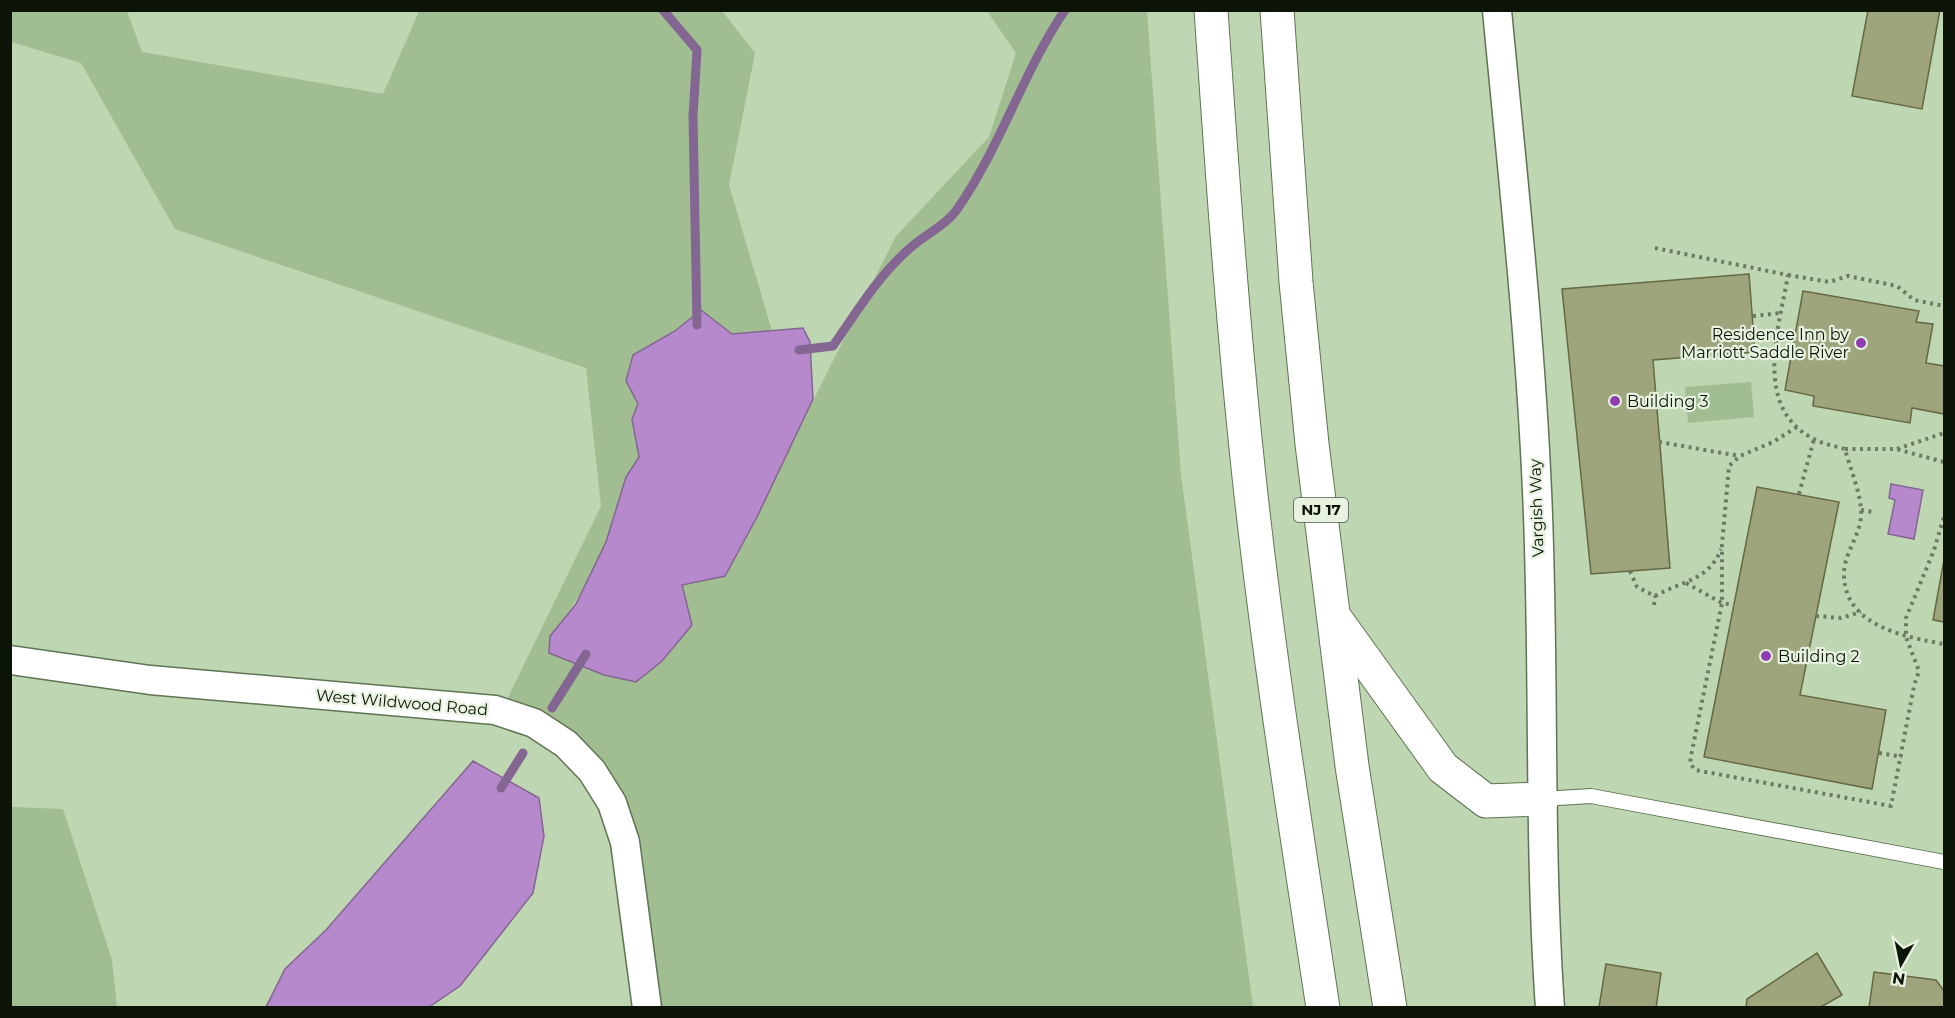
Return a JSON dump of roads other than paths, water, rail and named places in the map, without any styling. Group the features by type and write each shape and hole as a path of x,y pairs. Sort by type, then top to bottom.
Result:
{"highway":[{"path":"1211,10 1231,288 1246,450 1287,776 1323,1008"},
{"name":"NJ 17","path":"1277,10 1308,409 1352,766 1390,1008"},
{"path":"1335,618 1443,768 1486,801 1542,799"}],"street":[{"name":"Vargish Way","path":"1497,10 1516,205 1537,490 1544,913 1550,1008"},
{"name":"West Wildwood Road","path":"10,660 55,669 162,681 495,710 534,723 566,744 592,771 607,795 625,842 648,1008"}],"lane":[{"path":"1542,799 1591,796 1944,862"}],"waterway":[{"path":"663,10 697,50 693,116 697,325"},
{"path":"799,350 833,346 887,271 909,249 942,225 958,208 987,160 1037,58 1065,10"},
{"path":"552,708 586,654"},
{"path":"501,788 523,753"}],"place":[{"name":"Residence Inn by Marriott Saddle River","path":"1861,343"},
{"name":"Building 3","path":"1615,401"},
{"name":"Building 2","path":"1766,656"}]}
